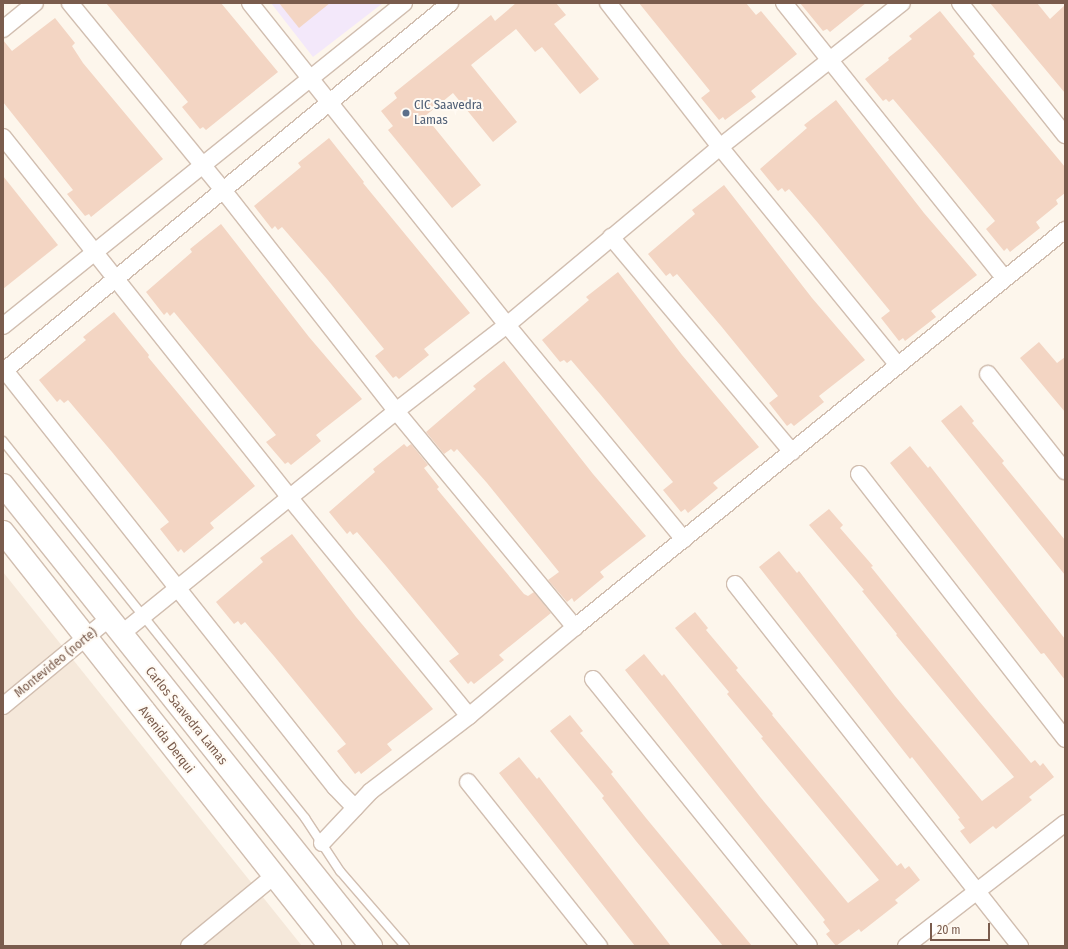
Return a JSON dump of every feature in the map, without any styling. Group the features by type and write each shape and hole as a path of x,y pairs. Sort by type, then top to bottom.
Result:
{"main road":[{"name":"Carlos Saavedra Lamas","path":"3,485 114,627 370,946"},
{"name":"Avenida Derqui","path":"3,532 330,946"}],"street":[{"path":"3,29 36,3"},
{"path":"70,3 223,190 396,411 575,627"},
{"path":"250,3 507,325 684,540"},
{"path":"3,326 404,3"},
{"path":"355,808 4,369 450,3"},
{"path":"608,3 720,148 898,365"},
{"path":"784,3 1004,278"},
{"name":"Montevideo (norte)","path":"3,706 86,639 143,616 179,588 396,411 507,325 611,237 720,148 902,3"},
{"path":"960,3 1065,135"},
{"path":"3,137 96,252 289,497 469,716"},
{"path":"322,842 371,791 469,716 575,627 1065,230"},
{"path":"611,237 792,452"},
{"path":"988,374 1065,471"},
{"path":"859,474 1065,739"},
{"path":"735,584 1020,946"},
{"path":"593,679 809,946"},
{"path":"468,782 599,946"},
{"path":"906,946 976,890 1065,823"},
{"path":"189,946 274,876"}],"lane":[{"path":"3,441 305,818 340,871 405,946"}],"shaded area":[{"path":"271,3 383,3 313,57"},
{"path":"3,572 302,946 3,946"}],"building":[{"path":"106,3 221,3 278,72 206,130 203,127 200,129 182,107 188,102"},
{"path":"279,3 330,3 299,28"},
{"name":"CIC Saavedra Lamas","path":"516,3 556,3 566,15 554,24 599,79 580,94 542,47 535,52 516,29 471,65 517,122 493,142 453,93 425,116 481,185 452,208 388,130 393,126 381,111 397,98 394,93 491,15 495,21"},
{"path":"639,3 746,3 756,15 761,11 797,54 751,91 756,97 725,120 723,117 719,120 701,98 710,91"},
{"path":"800,3 866,3 830,32 827,29 823,31"},
{"path":"990,3 1037,3 1050,19 1065,5 1065,93"},
{"path":"940,11 975,54 973,56 1065,167 1065,193 1056,200 1058,204 1036,222 1040,228 1010,252 1007,248 1004,251 986,229 995,221 937,151 893,99 889,102 886,99 883,101 865,79 912,39 909,36"},
{"path":"55,18 75,43 72,46 83,63 163,159 91,217 89,214 85,216 67,194 73,190 3,102 3,40 12,51"},
{"path":"836,100 924,213 977,275 931,311 936,317 905,341 903,338 899,341 881,318 890,311 818,223 789,189 785,192 782,188 778,191 760,169 807,128 804,125"},
{"path":"329,138 364,182 363,183 470,313 424,349 429,355 399,379 396,376 393,378 375,356 384,349 327,279 282,227 278,230 275,226 272,229 254,206 301,167 298,163"},
{"path":"3,176 58,245 3,289"},
{"path":"724,185 812,298 865,360 819,396 824,402 794,426 791,423 787,426 769,403 778,396 677,274 673,277 670,273 666,276 648,254 695,214 692,210"},
{"path":"221,224 309,337 362,399 316,435 321,441 291,465 288,462 285,464 266,442 276,435 174,312 170,316 167,312 164,315 146,292 192,252 190,249"},
{"path":"618,272 682,355 759,447 713,483 718,488 688,513 685,509 681,512 663,490 673,482 600,394 571,360 567,363 564,360 560,362 542,340 589,300 586,297"},
{"path":"114,312 149,355 148,357 255,486 210,523 214,528 184,553 181,549 178,552 160,529 169,522 112,452 68,400 64,403 60,399 57,402 39,380 86,340 83,337"},
{"path":"1039,342 1057,363 1065,357 1065,412 1020,358"},
{"path":"504,361 593,474 646,536 600,572 604,577 574,602 572,598 567,602 548,580 559,572 487,483 457,449 454,452 451,449 444,454 426,432 476,389 473,386"},
{"path":"961,405 974,421 972,423 1004,461 1002,463 1065,540 1065,575 941,421"},
{"path":"404,444 407,447 411,444 428,465 424,468 439,487 437,489 524,594 528,596 534,592 551,613 499,655 504,660 474,684 471,681 468,684 449,661 459,654 386,566 357,532 353,535 350,531 347,534 329,512 375,472 373,469"},
{"path":"910,446 928,468 930,466 1065,639 1065,680 1044,653 1041,654 890,463"},
{"path":"829,509 843,525 840,528 873,566 871,567 1031,763 1035,760 1040,766 1043,763 1054,777 1029,797 1032,800 996,829 993,826 970,844 960,831 965,828 958,819 960,818 912,757 910,759 759,567 779,551 797,573 799,571 895,696 982,801 1014,777 896,635 897,634 862,591 864,590 809,525"},
{"path":"292,534 356,617 433,709 387,744 392,750 361,774 359,771 355,774 337,751 346,744 274,656 245,622 241,625 238,621 234,624 216,602 263,562 260,558"},
{"path":"695,612 708,628 706,630 738,668 736,670 897,866 901,863 905,869 909,866 920,880 895,900 898,903 861,932 859,929 836,946 826,934 830,931 823,922 825,920 625,670 644,654 662,676 664,674 761,798 848,903 879,880 761,738 763,737 727,694 729,692 675,628"},
{"path":"570,715 583,731 580,733 613,772 611,774 752,946 723,946 602,798 604,796 550,731"},
{"path":"519,757 537,779 539,777 671,946 635,946 499,773"}],"place":[{"name":"CIC Saavedra Lamas","path":"406,113"}]}
